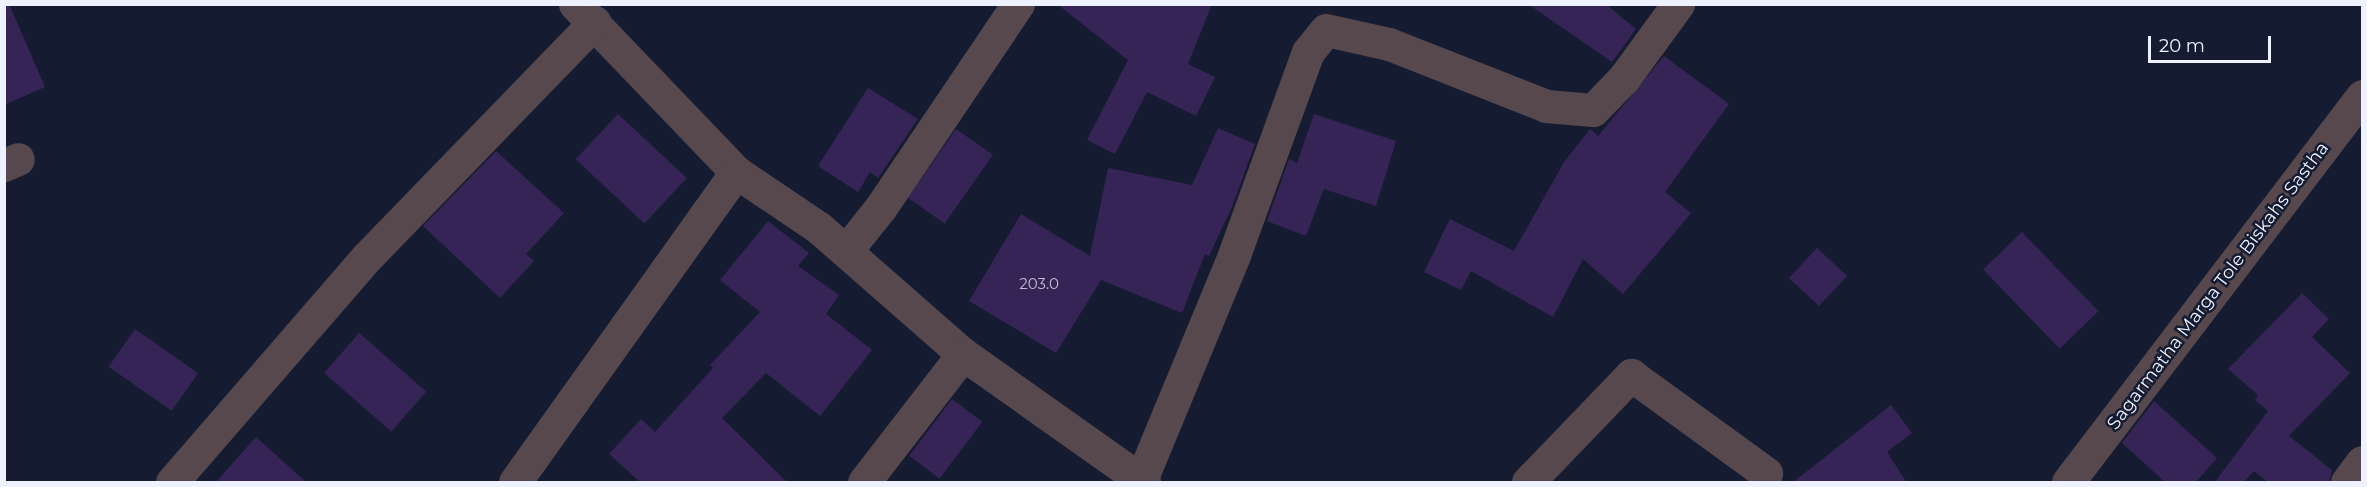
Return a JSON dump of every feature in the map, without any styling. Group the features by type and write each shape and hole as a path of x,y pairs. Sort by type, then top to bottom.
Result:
{"street":[{"path":"846,251 888,197 1018,4"},
{"path":"172,483 368,257 585,13 736,172 819,228 963,354 1128,477 1233,255 1308,52 1326,30 1389,44 1546,106 1593,110 1624,78 1678,4"},
{"name":"Sagarmatha Marga Tole Biskahs Sastha","path":"2071,480 2362,96"},
{"path":"515,483 736,172"},
{"path":"864,483 963,354"},
{"path":"1528,483 1631,375 1766,473"},
{"path":"2347,483 2362,462"}],"building":[{"path":"4,4 9,4 45,87 4,105"},
{"path":"1057,4 1212,4 1188,64 1215,77 1196,116 1147,92 1115,154 1087,140 1128,60"},
{"path":"1528,4 1606,4 1636,29 1612,62"},
{"path":"1664,56 1729,104 1665,192 1691,213 1623,294 1583,259 1553,317 1471,271 1461,290 1424,272 1450,219 1514,251 1564,162 1590,129 1598,136"},
{"path":"868,88 918,119 878,178 870,172 858,192 818,166"},
{"path":"618,114 687,178 644,223 576,159"},
{"path":"1314,114 1396,141 1376,206 1324,189 1306,236 1267,221 1289,159 1297,163"},
{"path":"1218,128 1255,144 1232,207 1209,256 1205,254 1182,313 1101,280 1056,353 969,301 1021,214 1090,256 1108,168 1192,185"},
{"path":"956,129 993,155 945,224 908,198"},
{"path":"496,151 564,213 526,254 534,261 500,298 423,226"},
{"path":"768,221 809,253 798,266 839,295 826,314 872,350 820,416 766,373 722,418 788,483 641,483 609,454 641,419 655,432 713,368 710,365 760,312 720,280"},
{"path":"2022,232 2098,311 2060,349 1983,270"},
{"path":"1817,248 1847,276 1819,306 1789,278"},
{"path":"2302,293 2329,319 2312,337 2350,373 2289,436 2332,470 2329,483 2269,483 2254,471 2243,483 2214,483 2268,411 2255,400 2258,395 2228,369"},
{"path":"135,329 198,373 172,411 109,367"},
{"path":"359,333 426,391 391,431 324,373"},
{"path":"952,399 982,422 940,479 909,456"},
{"path":"2154,401 2217,458 2195,483 2166,483 2122,443"},
{"path":"1891,405 1912,433 1887,452 1907,483 1792,483"},
{"path":"256,437 307,483 215,483"}]}
